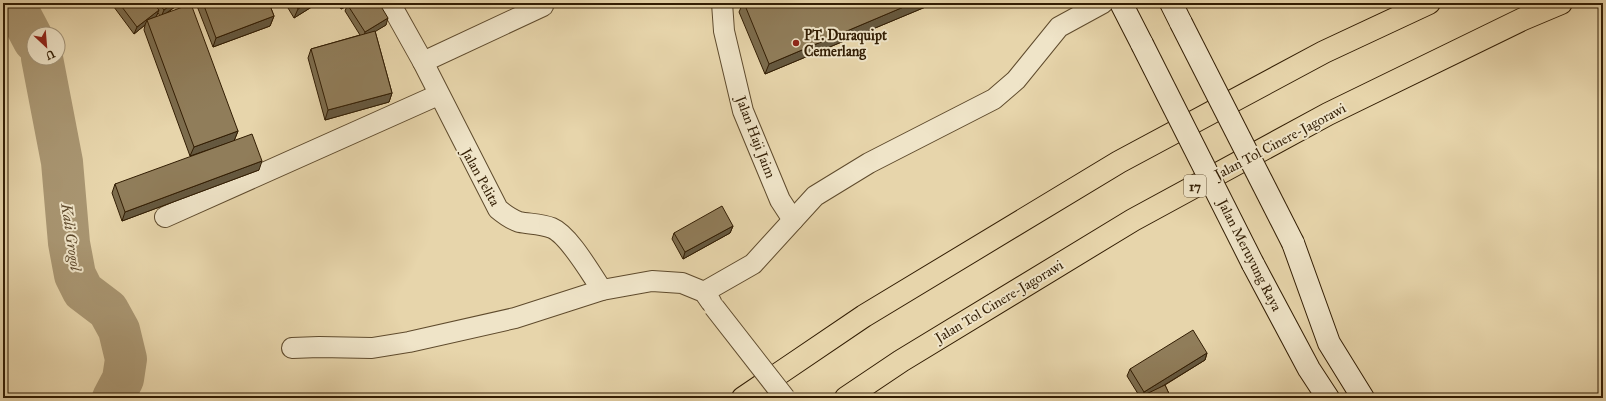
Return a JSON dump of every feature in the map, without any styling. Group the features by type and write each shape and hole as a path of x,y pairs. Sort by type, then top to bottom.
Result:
{"highway":[{"path":"742,398 864,316 1119,162 1324,52 1429,3"},
{"name":"Jalan Tol Cinere-Jagorawi","path":"846,398 901,361 1133,220 1328,114 1523,19 1561,3"},
{"path":"1523,19 1570,3"}],"main road":[{"name":"Jalan Meruyung Raya","path":"1121,3 1253,264 1309,369 1328,398"},
{"path":"1171,3 1293,243 1329,343 1363,398"}],"street":[{"name":"Jalan Pelita","path":"390,3 423,62 438,95 498,209 508,217 518,221 554,228 564,236 602,290"},
{"name":"Jalan Haji Jaim","path":"722,3 724,31 743,111 780,200 793,220"},
{"path":"709,300 753,264 815,196 869,163 994,99 1016,80 1059,28 1103,3"},
{"path":"423,62 543,6"},
{"path":"165,217 438,95"},
{"path":"292,348 372,348 408,342 515,318 602,290 652,281 682,283 709,300 785,398"}],"building":[{"path":"119,3 153,3 159,10 137,27"},
{"path":"158,3 173,3 164,10"},
{"path":"203,3 269,3 274,16 216,38"},
{"path":"294,3 307,3 298,9"},
{"path":"379,3 388,18 365,32 347,4"},
{"name":"PT. Duraquipt Cemerlang","path":"744,3 913,3 769,64"},
{"path":"191,4 238,131 194,147 147,20"},
{"path":"375,31 392,93 328,110 311,49"},
{"path":"252,134 262,161 125,212 115,184"},
{"path":"722,206 733,226 685,252 674,233"},
{"path":"1193,330 1207,353 1144,392 1130,369"},
{"path":"1165,385 1171,398 1140,398 1140,397"}],"waterway":[{"name":"Kali Grogol","path":"12,3 15,5 26,26"},
{"name":"Kali Grogol","path":"44,66 62,162 69,243 75,275 83,291 108,310 119,330 126,359 123,379 113,398"}],"place":[{"name":"PT. Duraquipt Cemerlang","path":"796,43"}]}
